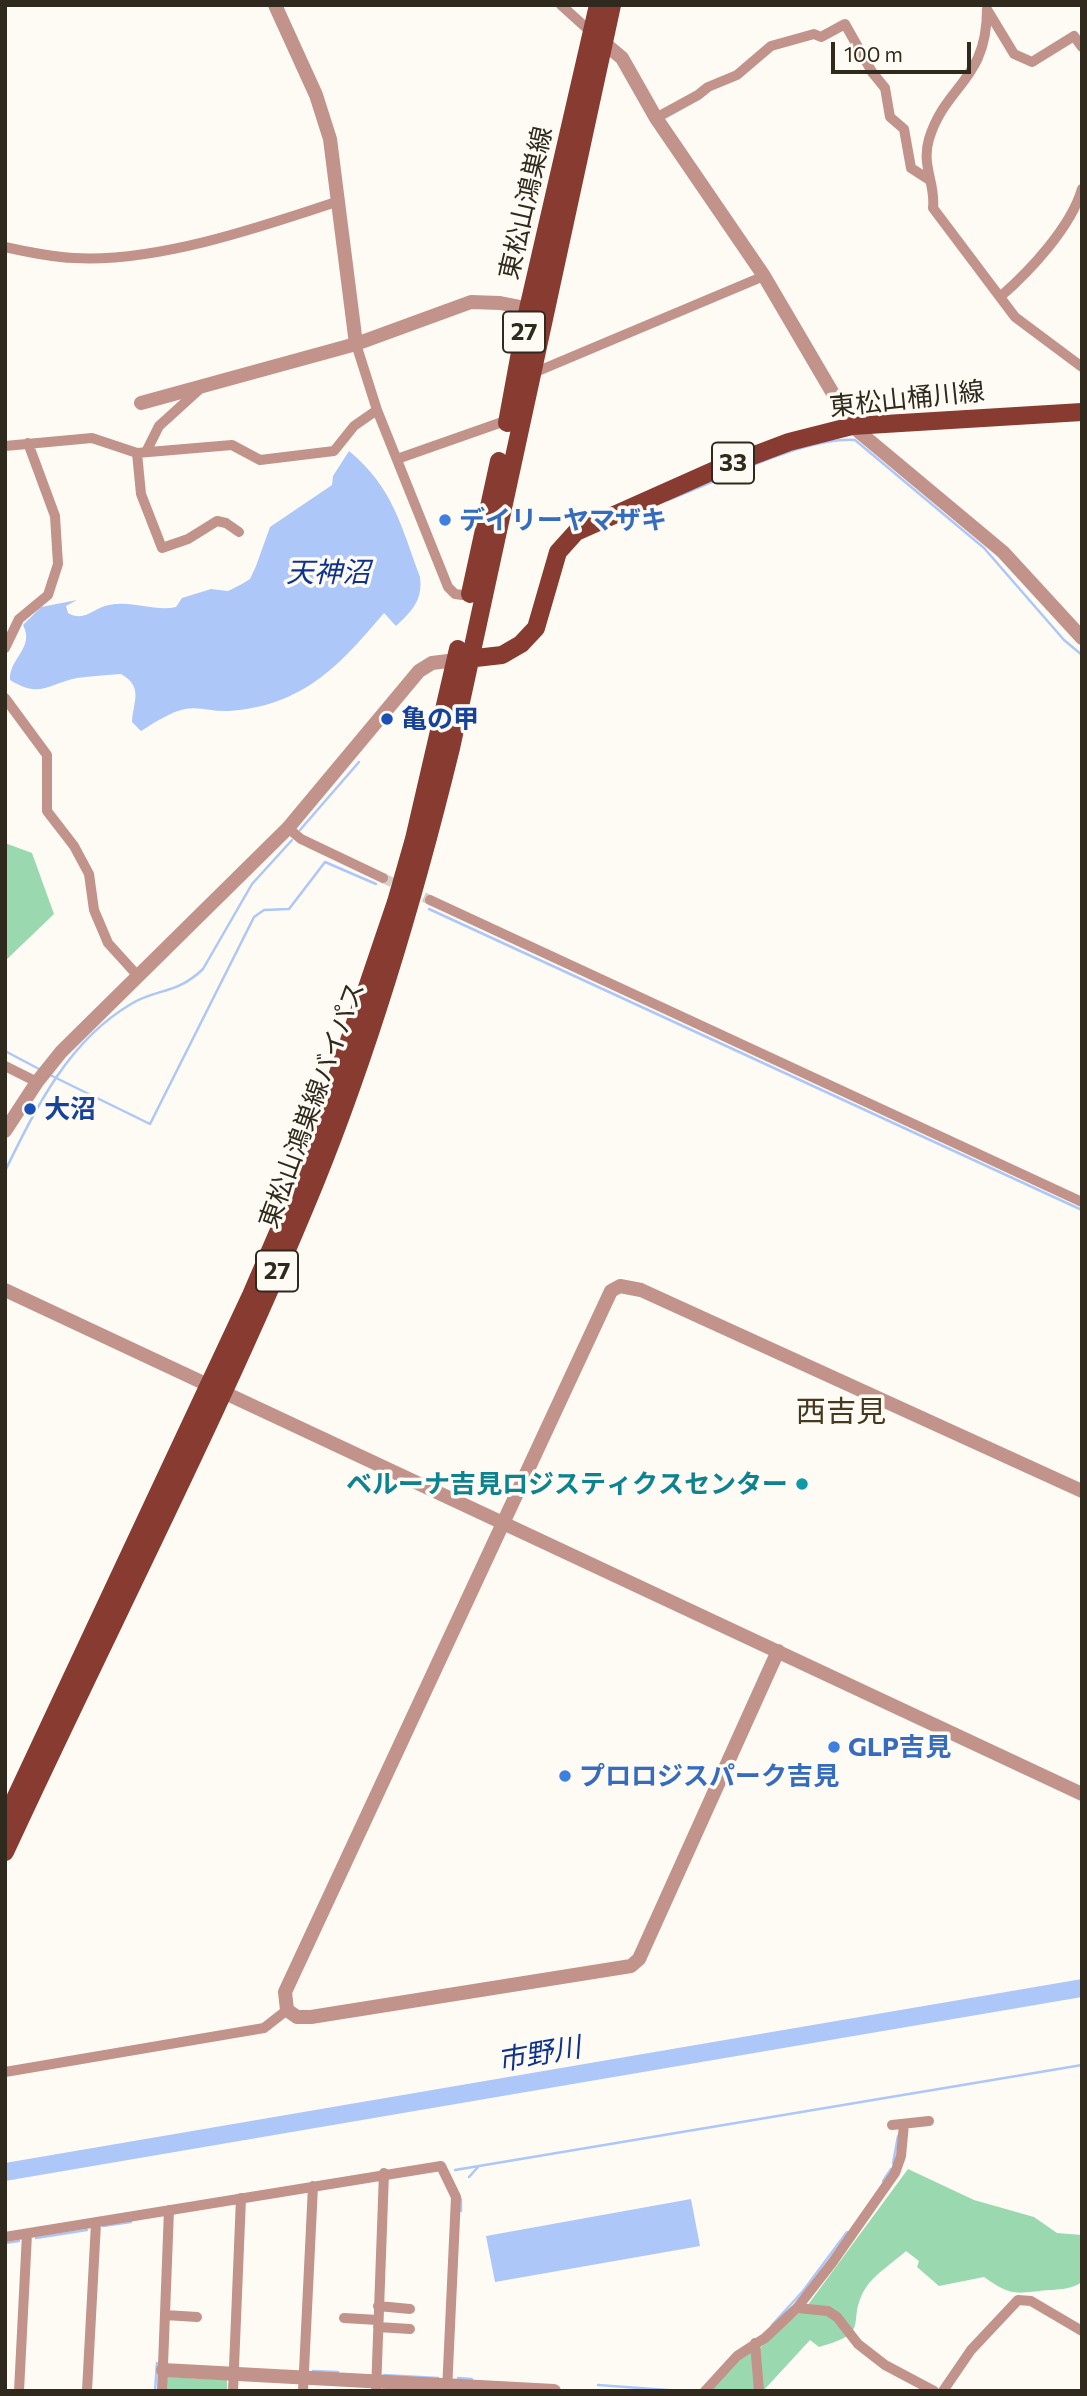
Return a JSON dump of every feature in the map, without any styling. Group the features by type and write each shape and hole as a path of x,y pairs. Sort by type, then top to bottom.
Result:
{"main road":[{"name":"東松山鴻巣線","path":"462,660 470,596 508,420 536,310 597,37 598,5"},
{"name":"東松山鴻巣線","path":"597,37 612,5"},
{"name":"東松山鴻巣線","path":"462,660 529,374 536,310"},
{"name":"東松山桶川線","path":"462,660 502,655 521,644 536,628 558,552 576,532 715,470 789,442 852,426 1082,412"},
{"name":"東松山鴻巣線バイパス","path":"5,1820 316,1180 378,1006 429,838 462,660"},
{"name":"東松山鴻巣線バイパス","path":"5,1852 215,1388"}],"street":[{"path":"275,5 326,122 340,201 356,344 377,410 448,587 455,594 470,596"},
{"path":"561,5 622,58 656,118 764,276 852,426 1003,552 1082,638"},
{"path":"986,7 1014,54 1032,62 1074,36 1082,47"},
{"path":"986,7 984,48 974,72 930,135 926,154 928,179 934,198 933,208 1015,317 1082,367"},
{"path":"656,118 708,87 737,75 771,46 814,34 821,37 845,24 872,72 885,88 890,117 904,128 911,168 928,179"},
{"path":"1000,297 1015,284 1075,211 1082,189"},
{"path":"5,247 75,258 153,252 274,223 340,201"},
{"path":"529,374 764,276"},
{"path":"141,404 356,344 471,302 500,303 536,310"},
{"path":"204,385 159,426 142,453 141,494 162,548 188,539 218,521 239,532"},
{"path":"5,446 92,438 142,453 232,445 260,460 334,451 354,426 377,410"},
{"path":"397,459 508,420"},
{"path":"5,648 19,619 48,595 58,564 55,516 28,443"},
{"path":"5,1130 61,1052 288,828 419,671 432,663 462,660"},
{"path":"5,698 47,755 47,810 74,846 89,874 94,910 108,943 137,975"},
{"path":"288,828 301,839 383,878"},
{"path":"430,900 1082,1202"},
{"path":"5,1066 37,1082"},
{"path":"778,1651 639,1959 631,1966 311,2017 297,2017 287,2010 285,1992 611,1291 620,1286 640,1290 1082,1491"},
{"path":"5,1290 1082,1794"},
{"path":"5,2072 264,2028 287,2010"},
{"path":"705,2391 737,2356 774,2330 797,2308 832,2263 895,2173 901,2156 898,2125 929,2121"},
{"path":"5,2237 384,2173 441,2166 456,2197 447,2388"},
{"path":"376,2386 384,2173"},
{"path":"303,2385 313,2186"},
{"path":"233,2391 241,2198"},
{"path":"162,2391 169,2210"},
{"path":"88,2391 96,2223"},
{"path":"19,2391 27,2234"},
{"path":"943,2391 971,2350 1018,2300 1031,2301 1082,2331"},
{"path":"378,2306 410,2309"},
{"path":"797,2308 828,2311 837,2317 858,2344 885,2365 934,2391"},
{"path":"165,2315 197,2317"},
{"path":"344,2318 411,2329"},
{"path":"755,2343 759,2391"},
{"path":"163,2370 234,2375 303,2385 554,2391"}],"green space":[{"path":"5,843 32,853 54,914 5,961"},
{"path":"908,2169 974,2200 1034,2217 1057,2233 1082,2235 1082,2282 1067,2288 1023,2293 1003,2289 984,2277 939,2286 917,2267 919,2261 906,2251 878,2274 865,2289 855,2325 847,2336 819,2347 810,2340 763,2391 710,2391 740,2357 759,2349 807,2306"},
{"path":"167,2377 227,2380 227,2391 167,2391"}],"water":[{"name":"天神沼","path":"349,451 376,479 394,508 420,577 420,592 411,610 396,626 384,613 335,666 317,680 278,701 254,708 228,711 196,708 179,710 141,731 132,722 136,695 133,684 121,674 77,678 37,689 29,689 10,680 13,665 26,640 23,625 41,607 77,600 66,606 68,613 79,616 104,606 118,604 176,607 182,598 211,589 228,591 250,579 270,527 332,485 333,476"},
{"path":"691,2199 700,2246 495,2282 486,2236"}],"waterway":[{"path":"668,500 786,453 811,445 855,440 984,548 1064,640 1082,655"},
{"path":"300,830 359,762"},
{"path":"5,1171 42,1100 72,1056 109,1019 131,1004 184,983 203,969 252,884 292,840"},
{"path":"48,1074 150,1124 254,917 264,910 289,909 325,862 376,884"},
{"path":"429,909 1082,1210"},
{"path":"5,1051 39,1069"},
{"name":"市野川","path":"5,2172 1082,1988"},
{"path":"455,2170 1082,2065"},
{"path":"893,2163 898,2136"},
{"path":"469,2177 478,2167"},
{"path":"883,2181 891,2169"},
{"path":"461,2199 461,2211"},
{"path":"103,2226 131,2222"},
{"path":"36,2238 87,2230"},
{"path":"772,2325 803,2291 847,2232"},
{"path":"5,2243 19,2241"},
{"path":"155,2391 157,2363"},
{"path":"313,2371 338,2372"},
{"path":"384,2375 438,2378"},
{"path":"458,2378 472,2379"},
{"path":"598,2385 681,2391"}],"tunnel":[{"path":"383,878 430,900"}],"place":[{"name":"デイリーヤマザキ","path":"445,520"},
{"name":"亀の甲","path":"387,719"},
{"name":"大沼","path":"30,1109"},
{"name":"ベルーナ吉見ロジスティクスセンター","path":"802,1484"},
{"name":"GLP吉見","path":"834,1747"},
{"name":"プロロジスパーク吉見","path":"565,1776"}],"district":[{"name":"西吉見","path":"841,1412"}]}
